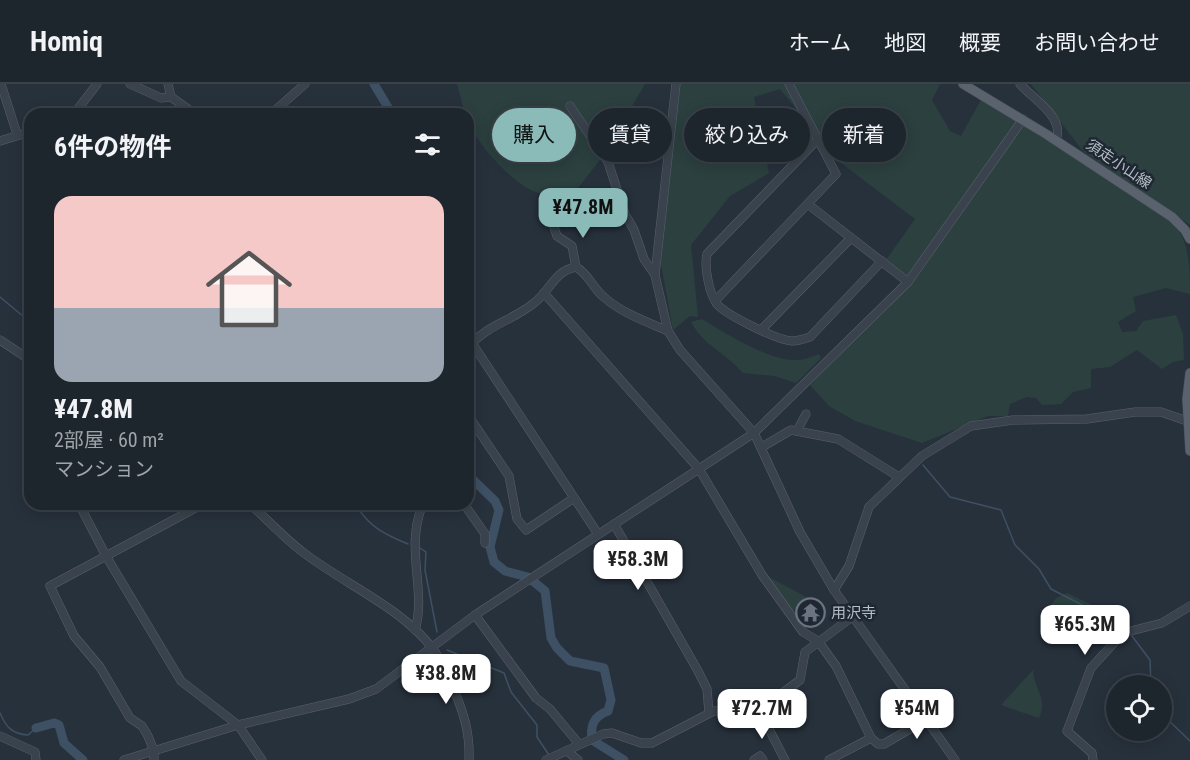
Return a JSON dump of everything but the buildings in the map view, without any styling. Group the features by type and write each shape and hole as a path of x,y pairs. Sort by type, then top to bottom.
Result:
{"main road":[{"name":"須走小山線","path":"963,84 1023,119 1172,217 1185,230 1190,239"},
{"path":"1190,373 1190,451"}],"street":[{"path":"1,84 17,134"},
{"path":"82,108 97,84"},
{"path":"130,84 161,98 171,97 187,108"},
{"path":"168,84 171,97"},
{"path":"278,108 305,84"},
{"path":"676,84 656,275 668,331 680,350 754,433 800,532 834,590 954,760"},
{"path":"715,301 809,205 836,174 789,84"},
{"path":"1020,84 1057,122 1060,131 1056,140"},
{"path":"570,106 608,162 625,214 634,230 644,259 656,275"},
{"path":"124,760 238,725 361,695 396,676 475,615 523,582 754,433 908,282 1023,119"},
{"path":"0,141 24,133"},
{"path":"818,139 707,254 711,289 715,301 731,314 792,341 810,337 882,261"},
{"path":"809,205 908,282"},
{"path":"553,224 557,236 572,246 576,267 590,279 602,297 613,305 668,331"},
{"path":"762,329 851,238"},
{"path":"474,341 482,332 535,303 560,271 576,267"},
{"path":"544,293 699,469 762,575 803,632 818,641 836,666 871,738 878,744 884,744 927,719"},
{"path":"0,340 24,356"},
{"path":"474,352 598,534"},
{"path":"834,590 849,566 869,507 898,477 946,439 971,426 986,422 1087,419 1134,412 1161,412 1189,422"},
{"path":"797,431 806,414"},
{"path":"474,424 509,476 517,519 526,530 574,498"},
{"path":"762,447 780,434 791,430 838,439 898,477"},
{"path":"82,510 106,556 181,681 238,725 262,760"},
{"path":"154,760 154,751 148,736 142,726 130,718 100,667 74,636 50,586 192,510"},
{"path":"257,510 303,552 416,630 432,647 466,717 469,729 469,760"},
{"path":"416,630 419,619 416,528 421,510"},
{"path":"468,510 485,534 485,543"},
{"path":"614,524 698,670 707,689 709,713"},
{"path":"1093,760 1092,753 1067,731 1091,668 1123,633 1162,623 1190,606"},
{"path":"475,615 536,698 582,742"},
{"path":"548,759 597,735 612,733 641,743 652,742 709,713 759,710 800,680 805,652 852,617"},
{"path":"759,710 783,759"},
{"path":"0,736 35,752 36,760"},
{"path":"829,760 871,738"},
{"path":"563,752 578,760"},
{"path":"754,760 760,756 763,760"}],"green space":[{"path":"457,84 645,84 631,108 588,108 588,162 598,162 575,192 548,194 533,191 497,162 576,162 576,108 492,108 492,157 474,132 474,108 463,108"},
{"path":"677,84 940,84 932,100 950,131 961,136 982,98 1175,224 1186,249 1190,294 1166,288 1133,297 1136,311 1118,322 1122,332 1136,331 1143,321 1176,315 1183,334 1184,360 1173,362 1162,369 1137,350 1110,367 1091,369 1091,388 1073,392 1061,404 1042,405 1036,398 1027,397 1010,404 1008,416 988,416 922,443 855,421 829,406 810,385 911,281 886,260 915,219 840,162 906,162 906,108 822,108 822,140 810,125 810,108 796,108 780,89 754,97 756,108 684,108 684,162 767,162 769,173 730,196 691,245 698,317 690,316 673,330 661,264 664,162 672,162 672,113"},
{"path":"1031,84 1190,84 1190,225 1083,151"},
{"path":"702,319 748,345 774,356 799,360 819,354 821,358 796,383 775,376 743,373 696,330 691,322"},
{"path":"767,576 810,599 793,611"},
{"path":"1067,593 1109,613 1115,626 1107,634 1099,632 1050,607 1056,598"},
{"path":"1033,670 1042,705 1039,718 1001,705"}],"waterway":[{"path":"374,84 388,108"},
{"path":"0,297 24,317"},
{"path":"923,465 950,497 1001,510 1015,545 1039,569 1051,589 1123,626"},
{"path":"474,481 495,501 499,510 490,547 494,562 505,571 528,577 545,591 551,638 570,661 604,668 611,700 608,711 594,722 592,740 624,760"},
{"path":"359,510 378,529 408,544"},
{"path":"420,548 426,552 425,570 437,632"},
{"path":"1132,636 1150,660 1151,675"},
{"path":"447,650 504,673 511,692 537,725 537,737 549,755"},
{"path":"0,713 7,726 18,733 28,735 36,728"},
{"path":"36,728 54,723 59,725 64,743 83,760"},
{"path":"1172,724 1190,741"}],"place":[{"name":"用沢寺","path":"810,613"}]}
